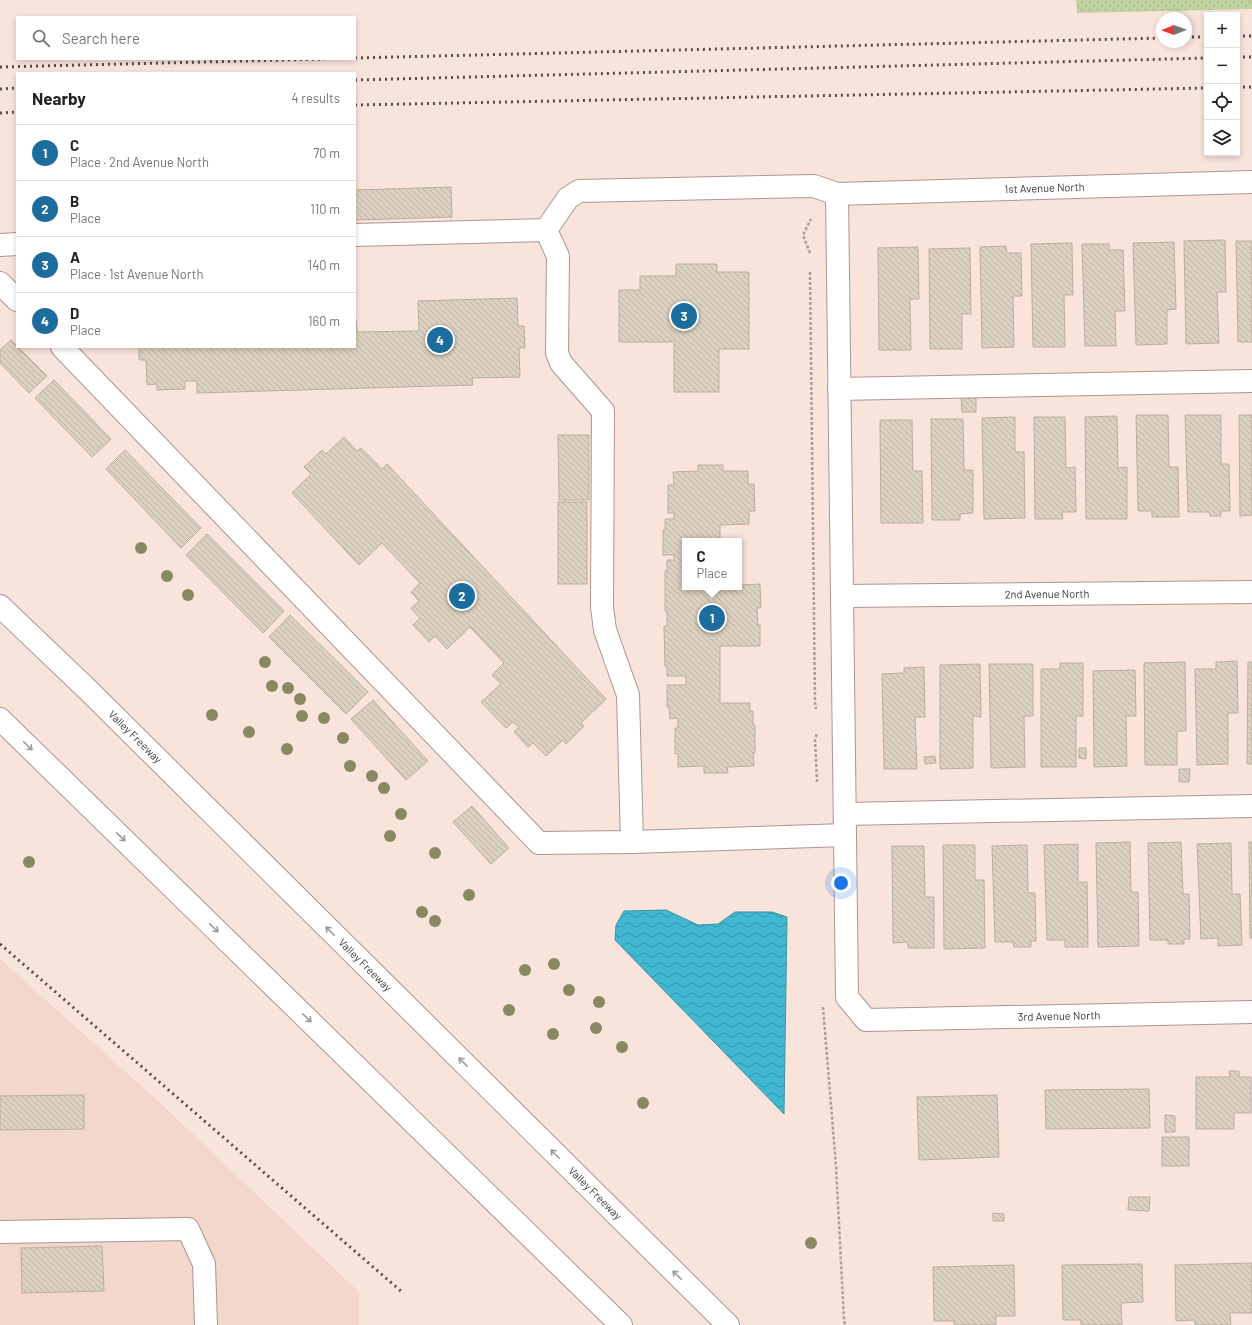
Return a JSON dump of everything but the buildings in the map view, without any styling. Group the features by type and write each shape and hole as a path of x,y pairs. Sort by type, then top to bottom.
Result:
{"main road":[{"name":"1st Avenue North","path":"837,194 1252,182"},
{"path":"546,230 568,198 579,191 814,186 837,194 838,388 843,596 845,825"},
{"path":"356,235 546,230"},
{"path":"546,230 558,256 557,353 561,363 603,411 602,607 605,630 628,695 632,842"},
{"path":"0,245 16,244"},
{"path":"0,282 16,299"},
{"path":"63,348 539,843 632,842 845,825 1252,806"},
{"path":"838,388 1252,381"},
{"name":"2nd Avenue North","path":"843,596 1252,592"},
{"name":"Valley Freeway","path":"0,606 92,695 728,1325"},
{"path":"0,719 621,1325"},
{"name":"3rd Avenue North","path":"845,825 847,997 866,1020 1252,1012"},
{"path":"0,1232 188,1229 204,1264 206,1325"}],"shaded area":[{"path":"0,959 157,1100 359,1292 359,1325 0,1325"}],"green space":[{"path":"1076,0 1252,0 1252,9 1077,13"}],"water":[{"path":"666,910 698,925 718,924 735,912 772,912 787,917 784,1114 615,940 616,925 624,911"}],"railway":[{"path":"1240,36 1252,36"},
{"path":"1192,37 1204,37"},
{"path":"356,58 1156,38"},
{"path":"1240,57 1252,57"},
{"path":"356,80 1204,58"},
{"path":"0,67 284,60"},
{"path":"1240,87 1252,87"},
{"path":"0,89 16,88"},
{"path":"356,105 1204,88"},
{"path":"0,113 16,112"},
{"path":"0,944 402,1292"}],"place":[{"name":"A","path":"684,316"},
{"name":"D","path":"440,340"},
{"name":"B","path":"462,596"},
{"name":"C","path":"712,618"}]}
